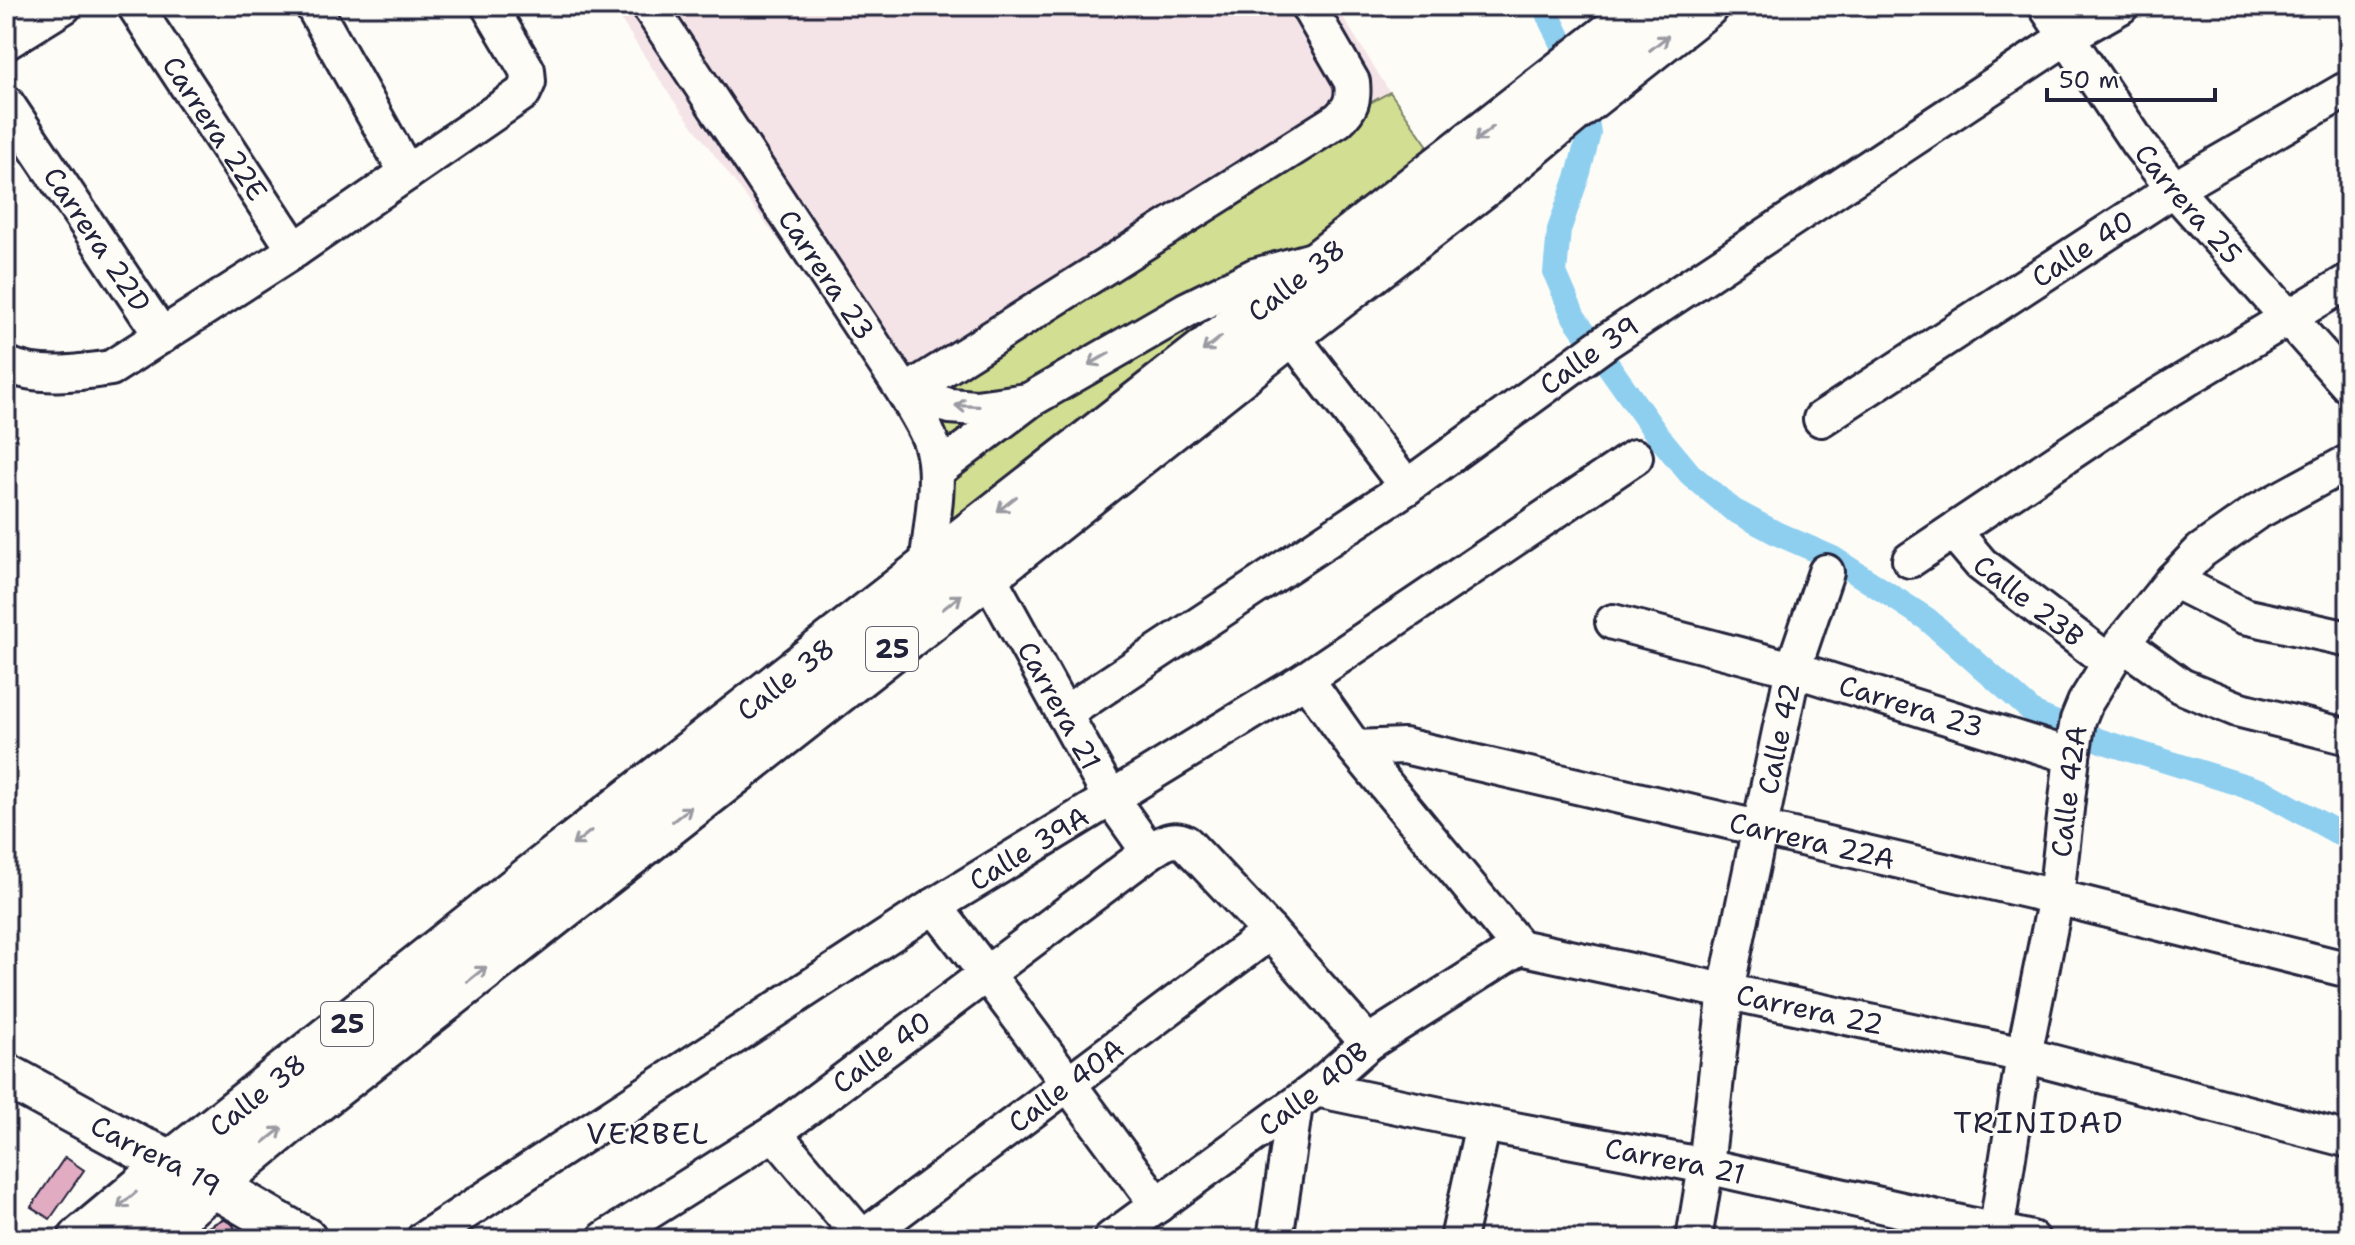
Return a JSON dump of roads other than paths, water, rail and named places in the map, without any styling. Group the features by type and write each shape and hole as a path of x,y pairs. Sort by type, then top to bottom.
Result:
{"highway":[{"name":"Calle 38","path":"1600,66 1647,6"},
{"name":"Calle 38","path":"81,1239 173,1162 1322,258 1558,99 1600,66 1705,6"},
{"name":"Calle 38","path":"147,1239 195,1211 336,1085 1487,182 1558,99"}],"main road":[{"name":"Carrera 19","path":"6,1075 138,1147 173,1162 195,1211 305,1239"}],"street":[{"path":"6,42 64,6"},
{"name":"Carrera 22E","path":"135,6 295,250"},
{"path":"313,6 407,173"},
{"path":"6,364 45,373 111,368 295,250 523,93 528,82 527,70 489,6"},
{"name":"Carrera 23","path":"649,6 905,393 929,438 936,471 927,567"},
{"path":"905,393 1338,120 1350,109 1352,82 1308,6"},
{"name":"Carrera 25","path":"2046,6 2138,143 2174,189 2349,386"},
{"name":"Calle 39","path":"1064,714 1407,487 1596,348 2068,36 2121,6"},
{"name":"Calle 40","path":"1821,419 2174,189 2349,88"},
{"name":"Carrera 22D","path":"6,103 162,336"},
{"path":"936,471 1030,400 1186,310 1255,276 1322,258"},
{"path":"1910,560 2122,418 2349,281"},
{"path":"1290,334 1407,487"},
{"path":"905,393 950,406 976,408 1030,400"},
{"name":"Calle 39A","path":"424,1239 934,906 1306,679 1635,457"},
{"name":"Calle 42A","path":"1996,1235 2024,1055 2056,897 2073,748 2085,703 2116,653 2173,580 2201,551 2227,531 2349,462"},
{"name":"Calle 23B","path":"1954,532 1981,564 2116,653"},
{"name":"Calle 42","path":"1694,1239 1706,1166 1726,990 1793,669 1826,572"},
{"name":"Carrera 21","path":"987,574 1110,797 1149,852"},
{"path":"2173,580 2244,616 2349,639"},
{"name":"Carrera 23","path":"1613,622 2073,748"},
{"path":"2116,653 2181,686 2237,709 2349,737"},
{"path":"1306,679 1355,748 1519,947"},
{"name":"Carrera 22A","path":"1355,748 1404,746 2056,897 2349,970"},
{"path":"1149,852 1167,841 1177,839 1186,843 1368,1043"},
{"name":"Calle 40","path":"605,1239 774,1133 1149,852"},
{"path":"934,906 1158,1205"},
{"name":"Calle 40A","path":"862,1239 1270,932"},
{"name":"Carrera 22","path":"1519,947 2024,1055 2349,1140"},
{"name":"Calle 40B","path":"1111,1239 1306,1097 1368,1043 1519,947"},
{"path":"1275,1239 1306,1097"},
{"name":"Carrera 21","path":"1306,1097 1483,1124 1706,1166 1996,1235 2032,1239"},
{"path":"1458,1239 1483,1124"},
{"path":"774,1133 862,1239"}],"waterway":[{"path":"1544,6 1581,82 1589,133 1559,230 1555,273 1574,317 1656,433 1690,474 1733,510 1833,558 1927,619 2035,714 2101,741 2265,792 2349,839"}],"district":[{"name":"TRINIDAD","path":"2039,1123"},
{"name":"VERBEL","path":"648,1134"}]}
